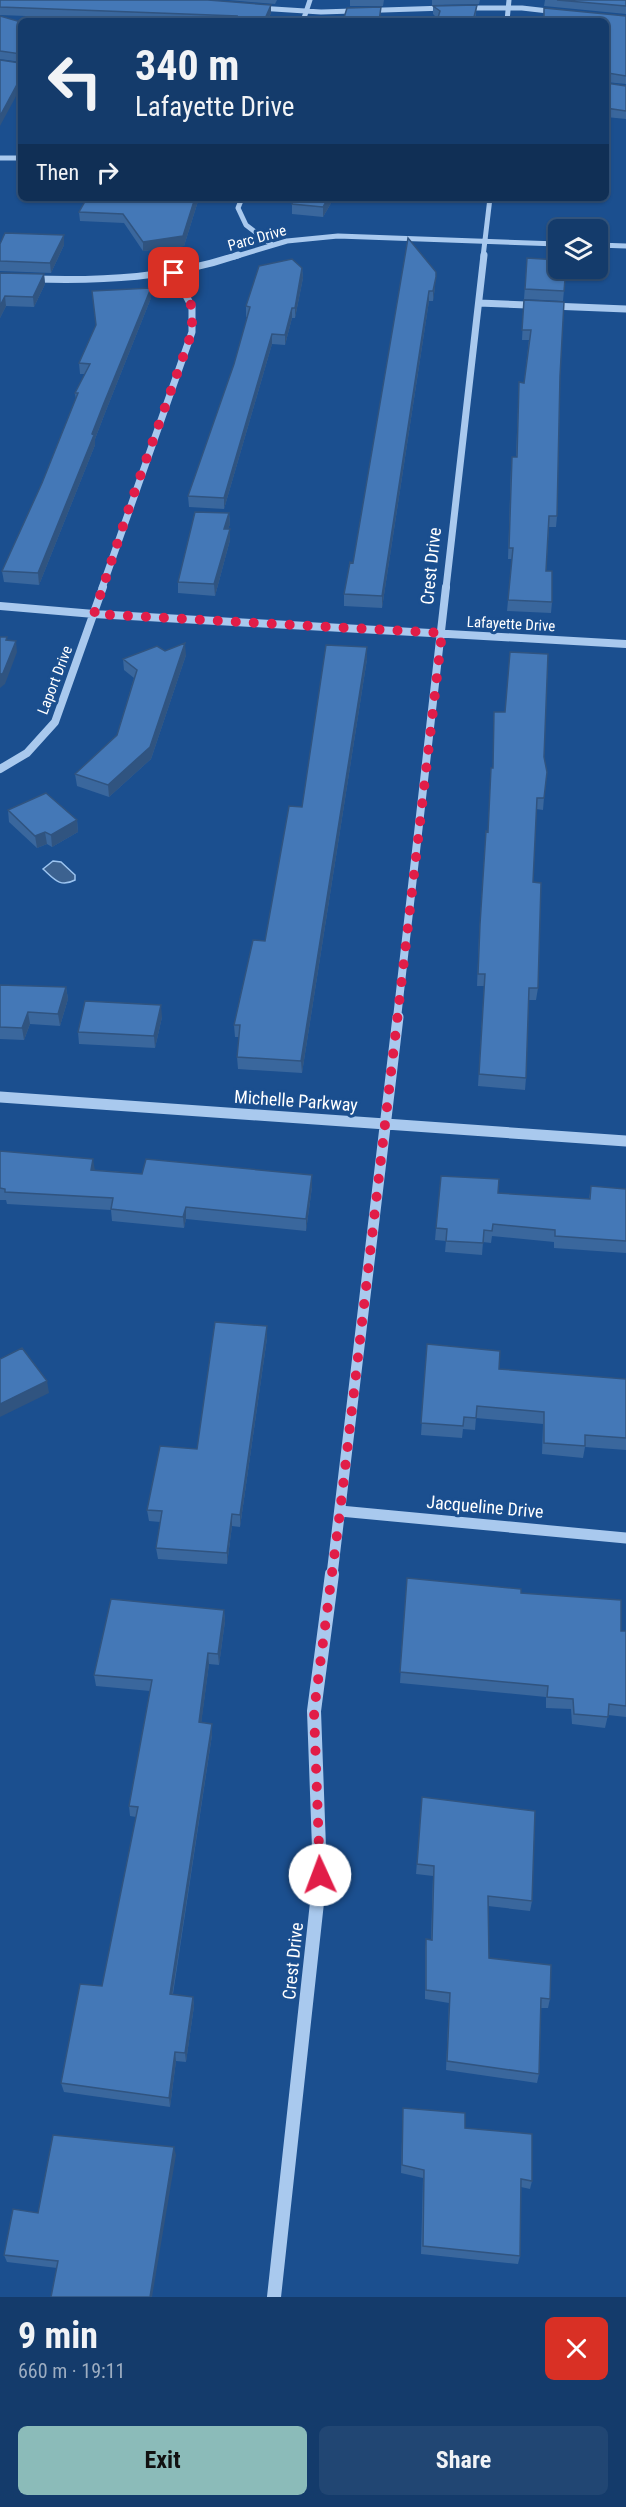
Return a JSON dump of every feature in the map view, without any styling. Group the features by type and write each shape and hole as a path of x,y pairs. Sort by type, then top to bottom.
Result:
{"street":[{"path":"304,18 310,0"},
{"path":"507,18 509,0"},
{"path":"250,7 306,12 508,8 569,13"},
{"path":"0,158 18,158"},
{"path":"241,201 238,208 246,225 271,244"},
{"name":"Crest Drive","path":"274,2297 320,1875 314,1711 340,1512 490,201"},
{"name":"Parc Drive","path":"28,278 95,279 174,273 237,257 271,244 304,237 338,236 548,244"},
{"path":"608,245 626,246"},
{"name":"Laport Drive","path":"0,769 27,753 55,722 94,614 131,502 192,332 192,307 174,273"},
{"path":"479,303 626,309"},
{"name":"Lafayette Drive","path":"0,606 94,614 626,644"},
{"name":"Michelle Parkway","path":"0,1097 626,1141"},
{"name":"Jacqueline Drive","path":"340,1512 626,1538"}],"water":[{"path":"53,861 61,862 75,875 75,880 61,883 43,869"}],"building":[{"path":"0,0 208,0 271,5 265,18 0,7"},
{"path":"557,0 626,0 626,6"},
{"path":"477,5 474,18 438,18 440,11 433,6"},
{"path":"381,7 379,18 344,18 347,8"},
{"path":"544,8 626,16 626,76 609,73 609,18 544,18"},
{"path":"0,16 18,21 18,54 0,51"},
{"path":"0,60 18,63 18,83 0,116"},
{"path":"609,83 626,86 626,111 609,108"},
{"path":"85,201 194,201 183,236 143,242 123,214 79,212"},
{"path":"293,201 326,201 323,207 292,204"},
{"path":"5,233 64,235 50,263 0,261 0,244"},
{"path":"408,238 436,272 436,277 433,291 429,291 382,596 344,594 350,562 353,563"},
{"path":"527,258 548,259 548,279 565,279 564,291 525,289"},
{"path":"292,259 302,268 295,308 292,308 285,335 272,334 224,498 188,496 234,364 250,307 246,306 259,266"},
{"path":"0,273 44,274 33,297 5,296 0,306"},
{"path":"151,288 38,573 2,571 42,483 78,393 75,393 90,364 79,363 96,325 92,291"},
{"path":"524,300 564,302 557,516 549,516 546,571 552,571 552,602 508,600 513,548 509,548 512,457 517,457 519,382 524,383 531,330 522,330"},
{"path":"195,512 229,513 224,529 230,529 214,584 178,582"},
{"path":"0,637 16,641 3,673 0,675"},
{"path":"185,643 150,747 108,785 75,774 117,735 137,670 123,659 157,646 165,651"},
{"path":"326,645 367,647 301,1061 237,1057 240,1025 234,1025 253,940 265,941 289,806 302,807"},
{"path":"510,652 548,654 544,757 547,772 544,798 537,798 533,882 541,883 538,988 529,988 526,1078 479,1074 485,974 478,974 480,924 491,768 493,768 494,712 505,712"},
{"path":"46,793 77,820 51,835 45,832 35,836 8,810"},
{"path":"0,985 66,987 58,1014 28,1012 22,1028 0,1027"},
{"path":"85,1001 161,1005 154,1036 78,1032"},
{"path":"0,1151 93,1159 91,1170 142,1174 146,1159 312,1175 306,1219 186,1207 183,1217 111,1209 113,1198 5,1192 5,1189 0,1188"},
{"path":"441,1176 499,1179 498,1193 590,1199 591,1186 626,1189 626,1241 555,1236 555,1230 493,1224 492,1231 484,1230 483,1243 446,1241 447,1229 436,1228"},
{"path":"215,1322 267,1326 240,1515 232,1514 227,1553 156,1548 162,1511 147,1510 160,1446 197,1449"},
{"path":"427,1344 500,1351 499,1369 626,1379 626,1438 585,1435 585,1446 544,1443 544,1412 477,1406 476,1418 464,1417 463,1426 421,1423"},
{"path":"22,1348 47,1381 0,1404 0,1359"},
{"path":"407,1578 521,1589 521,1593 621,1600 621,1631 626,1631 626,1706 609,1704 608,1717 574,1714 573,1699 547,1697 548,1686 400,1672"},
{"path":"111,1599 224,1610 218,1654 208,1653 199,1722 212,1724 170,1994 193,1997 185,2053 175,2052 169,2098 61,2083 80,1984 102,1986 138,1807 129,1806 152,1680 94,1675"},
{"path":"422,1797 535,1811 532,1901 488,1896 489,1958 551,1965 550,1999 541,1998 539,2074 447,2061 450,1993 426,1990 426,1939 432,1940 434,1866 417,1864"},
{"path":"403,2108 465,2113 465,2128 532,2134 532,2181 521,2179 520,2256 423,2246 424,2170 402,2165"},
{"path":"53,2135 174,2147 150,2297 51,2297 58,2261 4,2255 13,2209 38,2213"}],"route":[{"path":"174,273 192,307 192,332 131,502 94,614 442,633 340,1512 314,1711 320,1875"}]}
